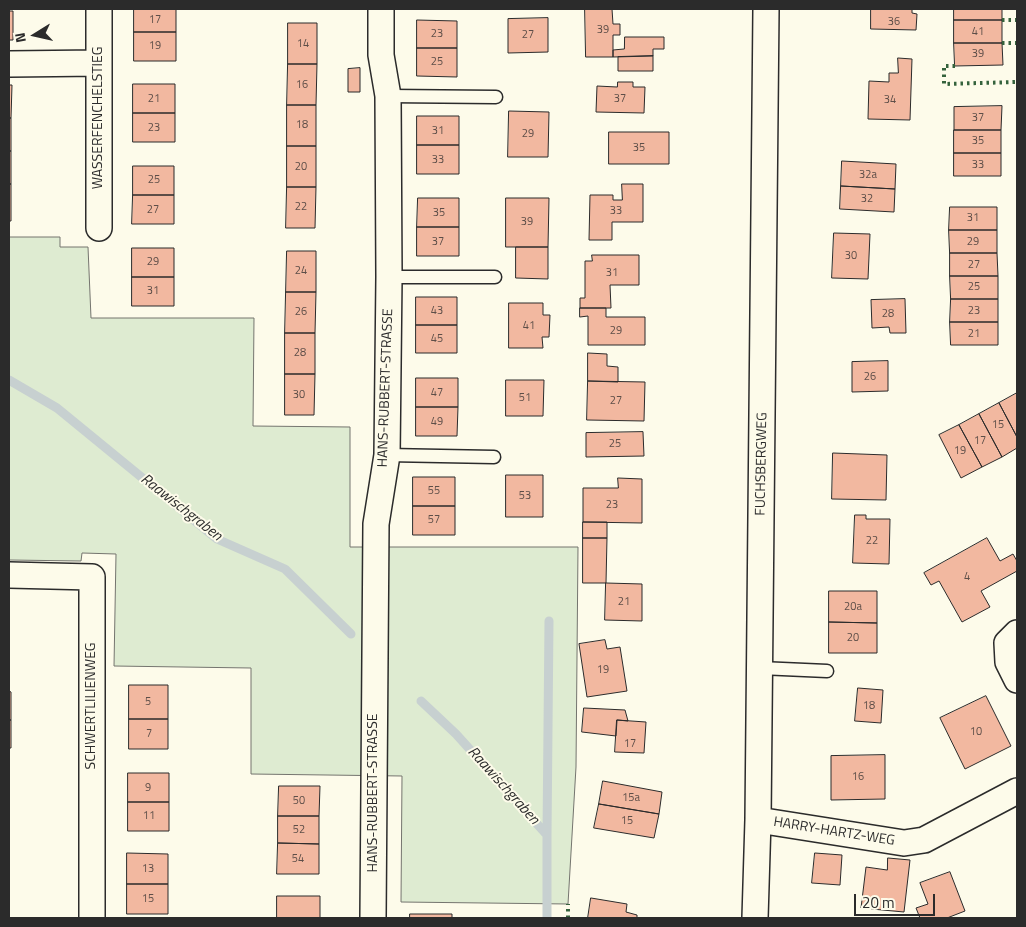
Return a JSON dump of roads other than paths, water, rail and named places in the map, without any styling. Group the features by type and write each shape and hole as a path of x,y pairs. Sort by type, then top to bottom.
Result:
{"street":[{"name":"WASSERFENCHELSTIEG","path":"99,9 99,228"},
{"name":"HANS-RUBBERT-STRASSE","path":"373,918 376,524 386,455 389,277 388,96 381,55 381,9"},
{"name":"FUCHSBERGWEG","path":"755,918 760,668 766,9"},
{"path":"9,64 99,63"},
{"name":"SCHWERTLILIENWEG","path":"9,575 92,576 92,918"},
{"path":"1017,633 1007,643 1008,662 1017,680"},
{"name":"HARRY-HARTZ-WEG","path":"758,820 904,843 924,840 1017,791"}],"lane":[{"path":"388,96 496,97"},
{"path":"389,277 494,277"},
{"path":"386,455 494,457"},
{"path":"760,668 827,671"}],"waterway":[{"name":"Raawischgraben","path":"9,380 57,408 217,539 285,569 351,634"},
{"path":"547,835 549,621"},
{"name":"Raawischgraben","path":"421,701 456,734 547,835 547,918"}]}
